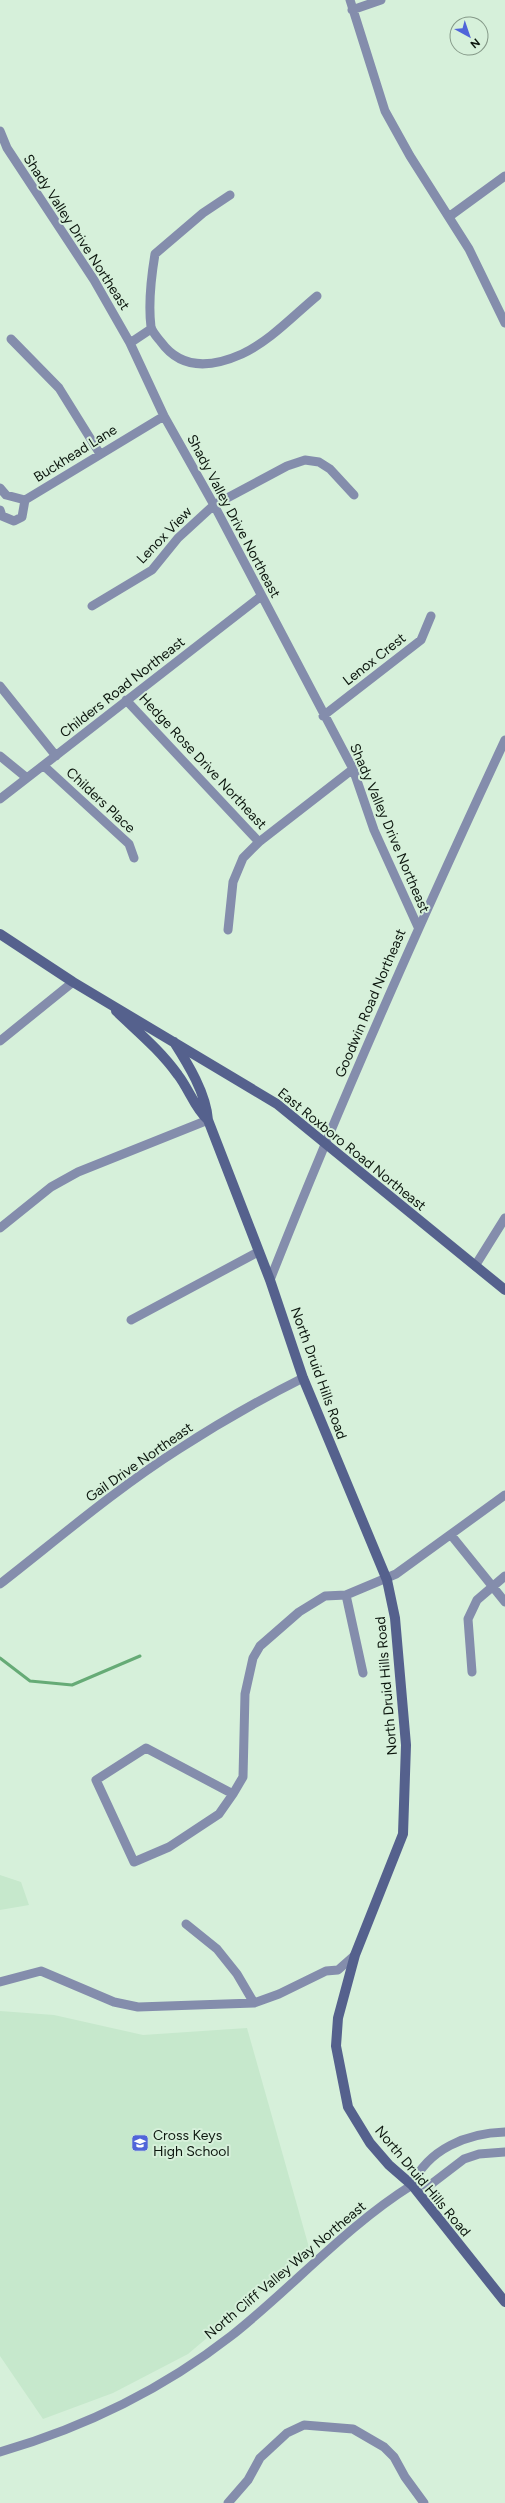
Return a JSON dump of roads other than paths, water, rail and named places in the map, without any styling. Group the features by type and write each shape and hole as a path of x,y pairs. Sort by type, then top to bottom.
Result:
{"main road":[{"path":"0,934 73,982 103,999 165,1057 191,1094 200,1113 208,1120"},
{"name":"East Roxboro Road Northeast","path":"103,999 277,1104 323,1144 505,1290"},
{"name":"North Druid Hills Road","path":"174,1042 191,1072 207,1110 208,1120 270,1280 303,1378 387,1580 396,1625 406,1745 403,1834 355,1954 338,2018 336,2046 348,2107 370,2143 389,2165 412,2185 505,2302"}],"street":[{"path":"350,0 385,111 410,156 450,216 469,249 505,323"},
{"path":"352,10 381,0"},
{"name":"Shady Valley Drive Northeast","path":"0,131 7,148 94,280 130,343 164,416 214,504 260,596 323,716 353,769 374,830 418,927"},
{"path":"450,216 505,176"},
{"path":"230,195 203,213 155,254 150,282 151,329 164,346 180,360 201,366 217,364 244,353 317,296"},
{"path":"130,343 151,329"},
{"path":"11,339 59,388 100,454"},
{"name":"Buckhead Lane","path":"3,491 25,500 164,416"},
{"name":"Lenox View","path":"92,606 152,570 178,538 214,504 287,466 306,460 319,462 330,469 354,495"},
{"path":"0,506 3,491"},
{"path":"0,510 2,516 7,520 14,521 22,518 25,500"},
{"name":"Childers Road Northeast","path":"0,799 260,596"},
{"name":"Lenox Crest","path":"323,716 421,640 431,616"},
{"path":"0,686 56,756"},
{"name":"Hedge Rose Drive Northeast","path":"126,700 259,842"},
{"name":"Goodwin Road Northeast","path":"270,1280 323,1144 418,927 505,740"},
{"path":"0,756 27,778"},
{"name":"Childers Place","path":"44,766 129,844 134,858"},
{"path":"228,930 234,882 243,858 259,842 353,769"},
{"path":"0,1041 73,982"},
{"path":"0,1228 51,1186 78,1172 208,1120"},
{"path":"475,1266 505,1218"},
{"path":"131,1320 258,1252"},
{"name":"Gail Drive Northeast","path":"0,1584 119,1491 179,1449 258,1401 303,1378"},
{"path":"233,1794 146,1748 96,1780 134,1862 169,1847 219,1814 233,1794 243,1777 245,1694 253,1658 260,1646 299,1612 325,1596 346,1595 387,1580 505,1495"},
{"path":"451,1535 505,1602"},
{"path":"472,1672 468,1619 476,1600 505,1576"},
{"path":"346,1595 363,1673"},
{"path":"186,1924 217,1948 237,1974 254,2003"},
{"path":"0,1982 41,1971 114,2002 138,2007 254,2003 279,1994 326,1971 338,1970 355,1954"},
{"path":"505,2132 474,2135 454,2142 419,2169 412,2185 430,2185 464,2159 479,2154 505,2152"},
{"name":"North Cliff Valley Way Northeast","path":"0,2452 60,2433 161,2383 230,2336 327,2251 412,2185"},
{"path":"228,2503 248,2480 260,2458 287,2433 304,2425 353,2429 384,2447 394,2457 405,2477 424,2503"}],"waterway":[{"path":"0,1658 30,1681 72,1685 140,1656"}],"place":[{"name":"Cross Keys High School","path":"140,2143"}]}
